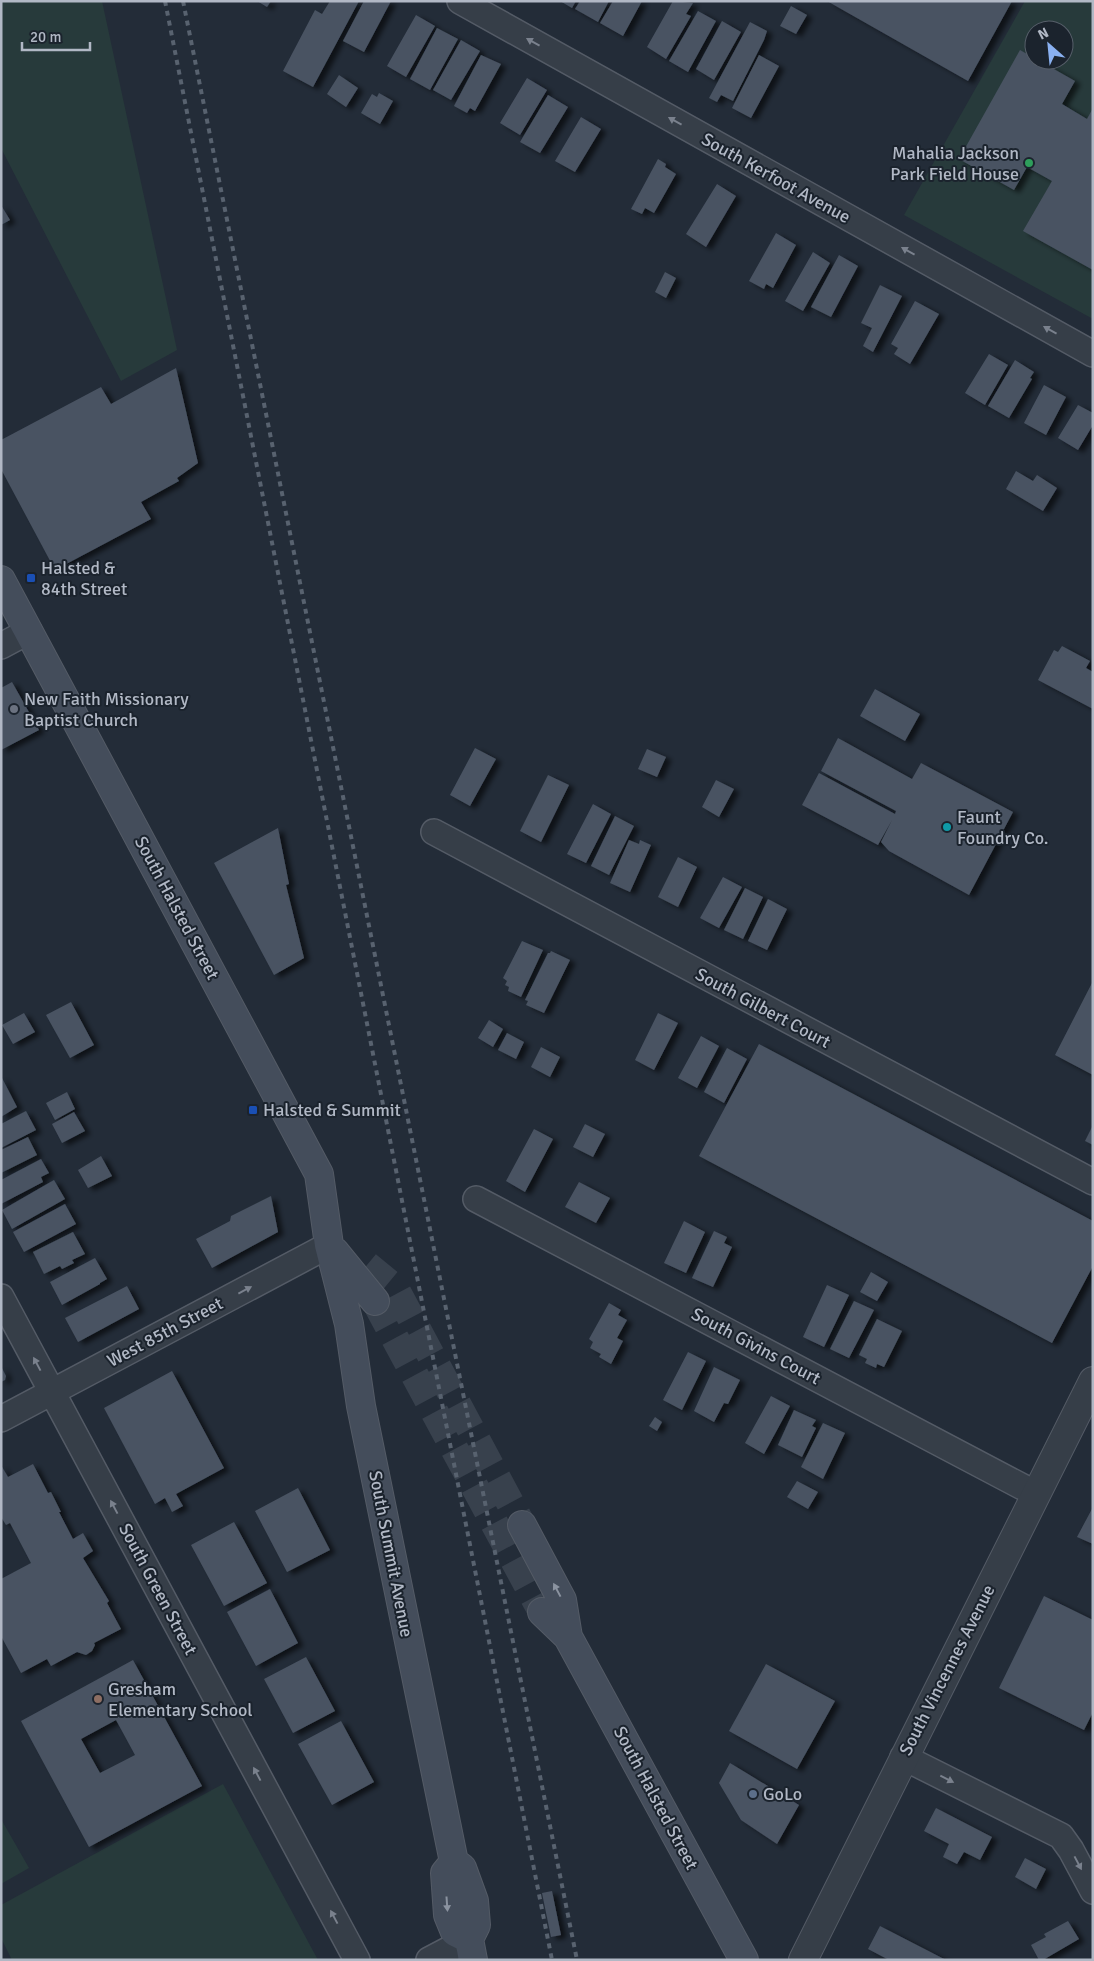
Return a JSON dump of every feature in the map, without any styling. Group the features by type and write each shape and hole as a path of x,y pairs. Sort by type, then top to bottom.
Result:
{"main road":[{"name":"South Halsted Street","path":"1,580 319,1174 329,1245"},
{"path":"329,1245 367,1265"},
{"path":"329,1245 375,1301"},
{"name":"South Summit Avenue","path":"329,1245 349,1324 363,1416 454,1862 462,1868 474,1901 476,1925 471,1949"},
{"name":"South Halsted Street","path":"522,1525 562,1600 568,1637"},
{"name":"South Halsted Street","path":"542,1612 568,1637 744,1960"}],"street":[{"name":"South Kerfoot Avenue","path":"460,1 1093,354"},
{"path":"1,646 29,631"},
{"name":"South Gilbert Court","path":"434,832 1093,1182"},
{"name":"South Givins Court","path":"476,1199 1036,1494"},
{"name":"West 85th Street","path":"1,1419 329,1245"},
{"name":"South Green Street","path":"1,1297 357,1960"},
{"name":"South Vincennes Avenue","path":"803,1960 1093,1381"},
{"path":"903,1757 1061,1836 1071,1850 1093,1891"},
{"path":"429,1960 471,1949"}],"shaded area":[{"path":"1,1 102,1 177,350 121,381 1,148"},
{"path":"1025,1 1093,1 1093,319 904,215"},
{"path":"223,1784 318,1960 12,1960 1,1938 1,1905"},
{"path":"1,1819 29,1868 1,1884"}],"building":[{"path":"257,1 271,1 267,7"},
{"path":"330,1 359,1 313,87 283,71 315,10 322,14"},
{"path":"364,1 391,1 364,52 343,41"},
{"path":"560,1 576,1 572,8"},
{"path":"580,1 609,1 598,22 575,9"},
{"path":"613,1 642,1 623,36 600,23"},
{"path":"673,1 693,3 686,14 691,16 666,59 647,47"},
{"path":"827,1 1012,1 968,81"},
{"path":"791,6 807,15 796,34 780,26"},
{"path":"698,11 716,21 688,72 669,61"},
{"path":"416,15 435,26 406,77 387,66"},
{"path":"722,21 741,32 714,80 696,69"},
{"path":"750,22 767,31 764,40 733,101 721,95 717,102 709,98"},
{"path":"437,28 458,39 430,90 410,79"},
{"path":"461,40 480,51 451,100 433,90"},
{"name":"Mahalia Jackson Park Field House","path":"1020,50 1024,52 1024,70 1056,70 1075,81 1062,104 1087,119 1093,108 1093,270 1023,231 1052,181 1027,167 1014,190 959,159"},
{"path":"481,55 501,64 475,111 470,108 467,113 454,106"},
{"path":"759,55 779,66 751,118 732,108"},
{"path":"339,75 358,88 346,107 327,94"},
{"path":"527,78 547,90 520,135 500,123"},
{"path":"379,93 393,101 380,124 361,113 372,94 377,97"},
{"path":"548,95 568,107 540,153 520,142"},
{"path":"581,117 601,129 575,172 555,161"},
{"path":"658,159 666,164 665,167 676,174 654,213 645,208 642,214 631,209"},
{"path":"717,184 736,196 706,247 686,234"},
{"path":"1,205 10,220 1,225"},
{"path":"776,233 796,245 773,288 766,284 764,289 749,281"},
{"path":"813,252 830,263 803,311 785,301"},
{"path":"839,255 858,266 831,317 811,307"},
{"path":"665,272 676,278 666,298 655,292"},
{"path":"880,285 902,296 873,352 863,346 872,328 861,323"},
{"path":"915,301 939,314 910,364 894,354 898,348 891,344"},
{"path":"989,354 1008,365 985,405 965,393"},
{"path":"1015,360 1034,372 1030,378 1032,379 1009,418 988,406"},
{"path":"176,368 198,463 177,478 179,481 141,502 151,519 55,570 1,469 1,440 101,387 111,404"},
{"path":"1044,385 1066,397 1046,435 1024,423"},
{"path":"1078,405 1093,413 1093,425 1078,450 1058,438"},
{"path":"1016,471 1033,481 1037,475 1057,488 1043,511 1006,489"},
{"path":"1062,646 1090,661 1086,668 1093,672 1093,709 1038,680 1054,650 1058,652"},
{"name":"New Faith Missionary Baptist Church","path":"12,682 39,730 1,750 1,688"},
{"path":"875,689 920,714 905,741 860,716"},
{"name":"Faunt Foundry Co.","path":"838,738 912,779 921,763 1013,812 969,895 889,851 881,842 892,820 878,845 802,805 819,773 895,814 896,811 821,771"},
{"path":"475,748 496,759 470,806 450,795"},
{"path":"647,749 666,757 657,777 638,769"},
{"path":"548,775 569,785 541,842 520,831"},
{"path":"716,780 734,789 719,817 702,807"},
{"path":"593,804 611,814 586,863 567,854"},
{"path":"615,816 634,826 609,875 591,866"},
{"path":"278,828 289,884 286,885 304,958 274,975 214,863"},
{"path":"629,840 639,844 640,840 651,845 630,892 610,883"},
{"path":"678,857 697,867 678,907 658,897"},
{"path":"723,877 742,887 719,928 700,918"},
{"path":"745,888 763,897 743,939 724,930"},
{"path":"768,899 787,909 767,950 748,941"},
{"path":"522,941 543,950 521,997 508,991 509,987 505,985 507,981 503,978"},
{"path":"551,951 570,960 544,1013 526,1005 528,1001 525,1000 548,953"},
{"path":"1093,981 1093,1075 1055,1055"},
{"path":"71,1002 94,1045 70,1058 46,1015"},
{"path":"24,1013 35,1032 13,1044 2,1025"},
{"path":"658,1013 678,1023 654,1070 635,1060"},
{"path":"489,1020 503,1029 493,1047 478,1038"},
{"path":"507,1033 524,1042 516,1059 498,1050"},
{"path":"701,1036 719,1046 697,1088 678,1078"},
{"path":"759,1044 1093,1221 1093,1266 1052,1343 699,1156"},
{"path":"541,1047 560,1057 550,1077 531,1067"},
{"path":"727,1048 747,1059 724,1103 704,1092"},
{"path":"1,1076 17,1107 1,1117"},
{"path":"67,1092 75,1109 55,1120 46,1103"},
{"path":"26,1111 36,1130 1,1148 1,1124"},
{"path":"74,1112 85,1131 62,1143 52,1124"},
{"path":"585,1124 605,1134 593,1157 573,1147"},
{"path":"1093,1125 1093,1145 1085,1141"},
{"path":"534,1129 553,1139 525,1192 506,1181"},
{"path":"28,1137 37,1155 1,1173 1,1150"},
{"path":"101,1156 112,1176 88,1188 78,1170"},
{"path":"41,1159 49,1173 41,1177 43,1182 1,1204 1,1180"},
{"path":"54,1180 65,1199 12,1229 2,1210"},
{"path":"579,1182 610,1198 596,1223 565,1207"},
{"path":"271,1196 278,1232 212,1268 196,1239 230,1221 231,1216"},
{"path":"65,1204 76,1224 24,1252 13,1232"},
{"path":"684,1221 705,1232 686,1273 664,1263"},
{"path":"714,1231 727,1237 724,1243 732,1247 713,1287 692,1278"},
{"path":"73,1232 85,1254 72,1260 74,1263 62,1269 60,1266 44,1274 33,1252"},
{"path":"95,1258 107,1279 62,1305 50,1282"},
{"path":"871,1272 888,1282 877,1301 860,1292"},
{"path":"827,1285 849,1295 824,1347 803,1337"},
{"path":"127,1286 139,1309 78,1342 65,1318"},
{"path":"854,1301 874,1310 849,1358 830,1349"},
{"path":"609,1303 621,1310 618,1315 627,1320 617,1338 623,1341 611,1364 599,1357 601,1354 590,1348 593,1342 589,1339"},
{"path":"877,1319 902,1331 884,1367 877,1364 876,1368 865,1363 867,1359 859,1355"},
{"path":"688,1352 706,1361 682,1410 663,1400"},
{"path":"1,1366 6,1376 5,1380 1,1382"},
{"path":"714,1367 740,1380 728,1404 724,1403 714,1422 694,1411"},
{"path":"172,1371 224,1468 176,1494 183,1506 172,1512 165,1498 155,1504 104,1408"},
{"path":"771,1396 790,1406 764,1454 745,1443"},
{"path":"794,1410 816,1420 812,1426 816,1428 802,1457 778,1445"},
{"path":"655,1417 662,1422 657,1431 649,1426"},
{"path":"823,1423 845,1433 823,1479 801,1467"},
{"path":"33,1464 48,1493 51,1492 73,1539 83,1533 93,1551 83,1558 109,1601 107,1603 121,1629 94,1643 92,1651 86,1655 77,1652 51,1666 47,1659 21,1673 1,1636 1,1579 31,1563 10,1523 6,1525 1,1517 1,1465 8,1477"},
{"path":"797,1481 818,1492 808,1509 787,1497"},
{"path":"298,1488 330,1550 287,1572 255,1511"},
{"path":"1093,1507 1093,1544 1077,1537"},
{"path":"234,1522 267,1583 224,1606 191,1545"},
{"path":"270,1589 298,1643 256,1666 227,1612"},
{"path":"1044,1596 1093,1620 1093,1712 1084,1730 999,1688"},
{"path":"306,1657 335,1711 293,1733 264,1679"},
{"path":"133,1660 202,1786 89,1847 21,1721","holes":["116,1720 135,1755 100,1773 81,1739"]},
{"path":"766,1664 835,1701 797,1769 729,1731"},
{"path":"341,1721 374,1782 332,1805 298,1744"},
{"name":"GoLo","path":"730,1763 799,1805 777,1844 741,1820 719,1783"},
{"path":"936,1808 992,1837 980,1860 964,1852 957,1864 943,1857 949,1844 924,1831"},
{"path":"1025,1858 1046,1869 1036,1889 1015,1877"},
{"path":"552,1891 561,1935 551,1937 542,1893"},
{"path":"1068,1921 1079,1939 1043,1960 1039,1960 1031,1945 1046,1937 1044,1934"},
{"path":"880,1926 946,1960 889,1960 868,1949"}],"tunnel":[{"path":"367,1265 395,1288 522,1525"},
{"path":"375,1301 542,1612"}],"railway":[{"path":"165,1 552,1960"},
{"path":"183,1 577,1960"}],"place":[{"name":"Mahalia Jackson Park Field House","path":"1029,163"},
{"name":"Halsted & 84th Street","path":"31,578"},
{"name":"New Faith Missionary Baptist Church","path":"14,709"},
{"name":"Faunt Foundry Co.","path":"947,827"},
{"name":"Halsted & Summit","path":"253,1110"},
{"name":"Gresham Elementary School","path":"98,1699"},
{"name":"GoLo","path":"753,1794"}]}
